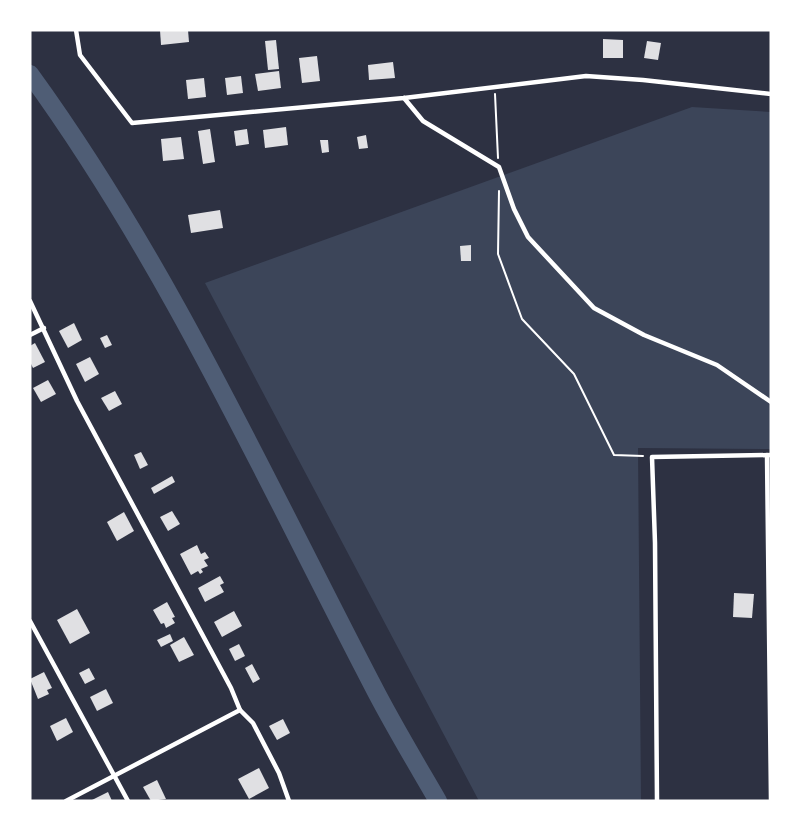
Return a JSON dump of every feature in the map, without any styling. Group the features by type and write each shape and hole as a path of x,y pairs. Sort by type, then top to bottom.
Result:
{"street":[{"path":"76,30 80,55 132,123 404,98 586,76 643,79 771,94"},
{"path":"404,98 423,121 499,167 514,209 528,237 594,308 644,335 717,365 771,402"},
{"path":"30,300 76,401 231,688 240,710 253,723 279,773 289,801"},
{"path":"30,335 44,328"},
{"path":"657,801 652,457 769,455 771,801"},
{"path":"30,621 128,801"},
{"path":"66,801 240,710"}],"path":[{"path":"495,87 499,167"},
{"path":"499,192 498,254 522,319 574,373 614,455 652,457"}],"shaded area":[{"path":"692,107 771,112 771,449 638,448 641,801 479,801 205,283"}],"building":[{"path":"160,30 188,30 189,42 161,45"},
{"path":"603,39 623,40 623,58 603,58"},
{"path":"276,40 279,69 268,70 265,41"},
{"path":"647,41 661,43 658,60 644,58"},
{"path":"317,56 320,81 302,83 299,58"},
{"path":"393,62 395,78 369,80 368,65"},
{"path":"279,71 281,88 258,91 255,74"},
{"path":"241,76 243,93 227,95 225,78"},
{"path":"204,78 206,97 188,99 186,80"},
{"path":"286,127 288,145 265,148 263,130"},
{"path":"210,129 215,162 203,164 198,131"},
{"path":"247,129 249,144 236,146 234,131"},
{"path":"366,135 368,148 359,149 357,137"},
{"path":"181,137 184,159 163,161 161,139"},
{"path":"320,140 328,140 329,152 322,153"},
{"path":"220,210 223,228 191,233 188,215"},
{"path":"471,245 471,261 461,261 460,246"},
{"path":"74,323 82,340 68,348 59,331"},
{"path":"107,335 112,345 105,348 100,338"},
{"path":"35,343 45,362 33,368 30,362 30,346"},
{"path":"90,357 99,374 85,382 76,364"},
{"path":"48,380 56,394 41,402 33,388"},
{"path":"115,391 122,404 109,411 101,398"},
{"path":"141,452 148,465 140,469 134,455"},
{"path":"172,476 175,482 154,494 151,488"},
{"path":"172,511 180,524 168,531 160,517"},
{"path":"124,512 134,531 117,541 107,522"},
{"path":"197,545 201,554 205,552 209,558 204,560 208,566 201,569 203,572 200,574 198,571 191,575 180,554"},
{"path":"220,576 224,583 220,585 224,592 205,602 198,588"},
{"path":"734,593 754,594 752,618 733,617"},
{"path":"167,602 175,617 172,618 175,623 166,628 153,610"},
{"path":"77,609 90,633 70,644 57,620"},
{"path":"234,611 242,626 222,637 214,622"},
{"path":"170,634 173,641 161,647 157,640"},
{"path":"184,637 194,655 179,662 170,645"},
{"path":"239,644 245,656 235,661 229,649"},
{"path":"252,664 260,679 253,683 245,668"},
{"path":"89,668 95,679 85,684 79,673"},
{"path":"44,672 52,688 47,690 49,694 38,699 30,679"},
{"path":"106,689 113,703 97,711 90,697"},
{"path":"66,718 73,732 57,741 50,726"},
{"path":"283,719 290,733 277,740 269,726"},
{"path":"259,768 269,788 249,799 238,779"},
{"path":"157,780 166,799 151,801 143,787"},
{"path":"108,792 112,801 90,801"}],"waterway":[{"path":"30,74 80,146 171,297 381,701 438,801"}]}
